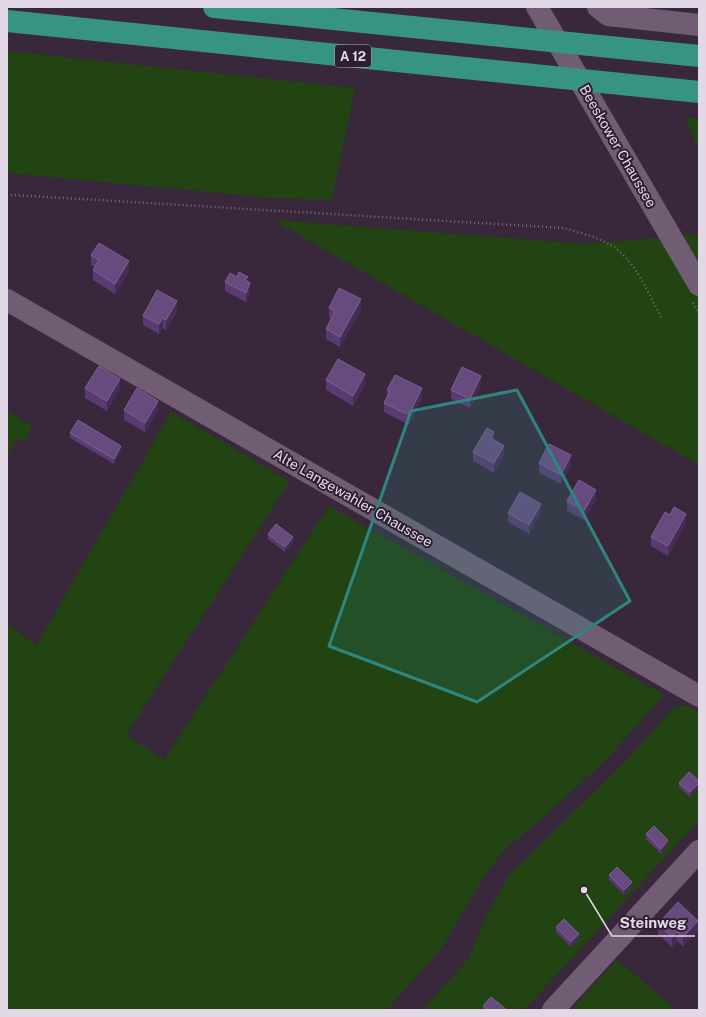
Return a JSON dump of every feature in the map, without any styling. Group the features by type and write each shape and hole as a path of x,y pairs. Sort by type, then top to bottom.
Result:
{"highway":[{"path":"214,7 699,56"},
{"name":"A 12","path":"7,21 699,92"}],"street":[{"name":"Beeskower Chaussee","path":"537,7 699,285"},
{"path":"598,7 608,15 699,25"},
{"name":"Alte Langewahler Chaussee","path":"7,300 699,696"},
{"path":"553,1010 699,851"}],"path":[{"path":"7,196 563,228 598,239 620,251 635,270 661,317"}],"highlighted area":[{"path":"517,390 630,601 477,702 329,646 411,411"}],"green space":[{"path":"7,51 355,88 332,200 271,198 7,173"},
{"path":"685,117 699,119 699,151"},
{"path":"273,220 585,244 699,234 699,465"},
{"path":"7,411 32,425 25,440 17,439 7,457"},
{"path":"171,412 290,481 126,735 164,760 329,506 664,695 607,759 547,814 503,851 485,875 442,948 387,1010 7,1010 7,622 36,646"},
{"path":"687,705 699,712 699,821 524,1010 422,1010 469,958 485,918 509,875 626,761 674,707"},
{"path":"617,960 677,1010 571,1010"}],"building":[{"path":"99,243 129,261 115,284 93,270 99,260 91,255"},
{"path":"239,272 248,277 245,280 250,283 246,293 225,282 230,273 237,277"},
{"path":"339,288 361,299 340,337 326,329 335,311 329,308"},
{"path":"157,290 177,301 166,320 163,318 159,324 143,316"},
{"path":"338,359 365,374 353,396 326,380"},
{"path":"99,366 120,379 107,401 85,388"},
{"path":"462,367 481,376 470,399 451,390"},
{"path":"395,375 422,388 409,415 384,403 390,391 387,390"},
{"path":"137,388 158,401 145,423 124,410"},
{"path":"78,420 121,446 114,459 70,433"},
{"path":"487,428 494,432 491,438 504,446 494,463 473,452"},
{"path":"549,444 571,455 561,475 539,463"},
{"path":"579,480 596,490 584,511 567,501"},
{"path":"520,492 541,504 529,525 508,513"},
{"path":"674,507 686,514 668,546 651,537 665,512 670,515"},
{"path":"276,524 293,537 285,547 268,534"},
{"path":"689,772 699,781 699,783 690,792 679,783"},
{"path":"654,826 668,840 661,849 646,834"},
{"path":"617,867 632,882 624,890 609,875"},
{"path":"678,902 698,921 683,937 677,932 672,937 658,924"},
{"path":"564,919 579,934 571,942 556,927"},
{"path":"491,997 507,1010 489,1010 483,1006"}],"place":[{"name":"Steinweg","path":"584,890"}]}
